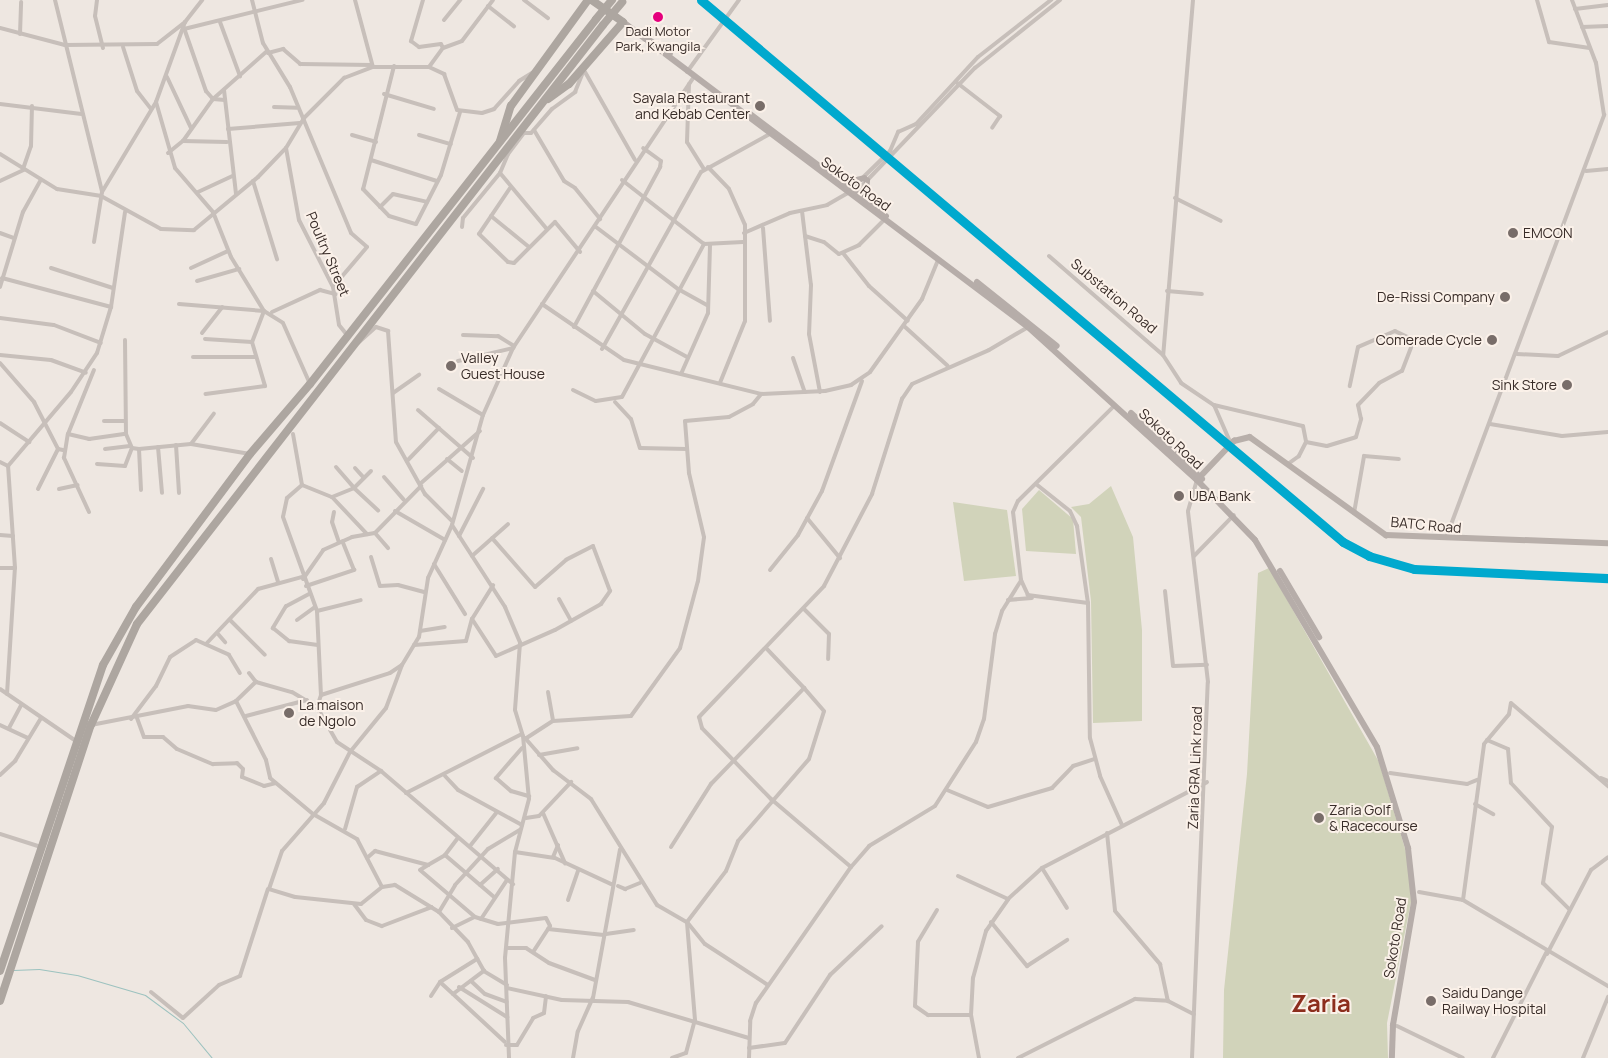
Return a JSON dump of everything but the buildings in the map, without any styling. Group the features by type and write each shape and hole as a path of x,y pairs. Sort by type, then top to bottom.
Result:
{"highway":[{"path":"497,147 508,111 590,0 619,20"},
{"path":"599,0 619,20"},
{"path":"0,1001 91,725 137,624 246,488 354,343 539,106 596,19 612,0"},
{"path":"0,971 76,741 113,645 250,454 310,384 497,147 623,1"},
{"path":"539,106 585,68 619,20"},
{"path":"233,476 246,488"},
{"path":"224,488 235,500"}],"main road":[{"name":"Sokoto Road","path":"619,20 688,70 694,77 768,135 851,193 884,220 939,258 1028,327 1246,522 1271,556 1381,746 1412,847 1419,892 1397,1026 1396,1058"},
{"path":"688,70 843,183 851,193"},
{"path":"843,183 865,179 865,200"},
{"name":"Sokoto Road","path":"851,193 865,200 1032,324 1158,442"},
{"name":"Sokoto Road","path":"1199,479 1234,515 1267,558 1377,747 1393,795 1415,892 1392,1058"}],"street":[{"path":"55,0 81,114 102,194"},
{"path":"98,0 95,16 103,48"},
{"path":"0,32 0,28 66,45 103,48 162,42 185,22 202,0"},
{"path":"252,0 256,22 268,52 290,87 297,108 304,118 351,233 367,247 333,286"},
{"path":"184,28 248,16 302,0"},
{"path":"355,0 372,66"},
{"path":"423,0 411,41 419,47 441,44 443,48"},
{"path":"444,20 460,0"},
{"path":"429,67 443,48 462,41 493,0"},
{"path":"524,0 548,18"},
{"path":"688,70 740,0"},
{"path":"865,179 890,152 898,132 916,124 996,41 1051,0"},
{"path":"744,233 827,205 851,193 956,82 1017,31 1060,0"},
{"path":"1164,355 1167,292 1193,0"},
{"path":"1537,0 1549,42 1590,48"},
{"path":"1445,540 1586,171 1606,103 1590,48 1572,0"},
{"path":"20,34 21,2"},
{"path":"1575,9 1608,5"},
{"path":"488,6 514,26"},
{"path":"248,16 256,22"},
{"path":"94,242 102,194 156,102 167,77 185,22"},
{"path":"220,22 240,76"},
{"path":"1582,27 1608,26"},
{"path":"184,28 213,100"},
{"path":"124,47 137,91 151,109"},
{"path":"168,153 183,141 213,100 268,52 283,48 300,64 372,66 394,66 429,67 444,74 460,112 438,181 414,225 389,216 363,189 376,142 384,94 394,66"},
{"path":"0,154 60,190 102,194 125,212 161,229 185,231 202,227 213,212 254,181 286,148 304,118 344,78 372,66"},
{"path":"462,227 463,218 500,173 508,154 524,133 534,130 575,92 585,68"},
{"path":"585,68 636,160"},
{"path":"460,112 491,110 519,81 537,71"},
{"path":"167,77 191,128"},
{"path":"152,992 183,1018 219,985 240,976 280,854 313,814 350,752 386,708 402,665 414,645 420,630 424,592 452,523 473,458 483,416 514,347 542,304 580,252 643,148 694,77"},
{"path":"956,82 1000,116 992,128"},
{"path":"689,84 687,142 706,168 729,189 744,233 745,321 720,383"},
{"path":"224,89 228,130 227,142 236,194"},
{"path":"384,94 434,109"},
{"path":"213,100 225,100"},
{"path":"156,102 168,153 180,175 198,192 213,212 228,251 264,310"},
{"path":"0,104 32,106 81,114"},
{"path":"0,181 24,169 32,146 32,106"},
{"path":"274,106 297,108"},
{"path":"228,130 300,123"},
{"path":"534,130 564,181 575,188 600,219"},
{"path":"352,135 376,142"},
{"path":"420,135 451,144"},
{"path":"602,349 623,314 647,266 706,168 768,135"},
{"path":"183,141 227,142"},
{"name":"Poultry Street","path":"286,148 299,220 333,286 339,325 348,336"},
{"path":"574,327 661,163 643,148"},
{"path":"371,160 438,181"},
{"path":"1586,171 1608,169"},
{"path":"500,173 510,188 546,228"},
{"path":"198,192 232,176"},
{"path":"0,287 14,238 41,180"},
{"path":"622,180 675,219 704,244 743,242"},
{"path":"254,181 277,259"},
{"path":"510,188 479,236 508,262 514,263 546,228 559,223 580,252"},
{"path":"380,207 393,194 427,202"},
{"path":"1175,198 1182,204 1221,221"},
{"path":"1174,209 1182,204"},
{"path":"7,694 15,568 8,466 45,424 86,372 101,343 111,308 126,219 125,212"},
{"path":"802,212 811,285 809,334 820,392"},
{"path":"126,219 132,215"},
{"path":"491,216 529,247"},
{"path":"805,236 824,242 836,254 843,253 859,245 884,220"},
{"path":"596,227 678,289 708,305"},
{"path":"763,228 770,321"},
{"path":"0,233 14,238"},
{"path":"574,390 596,401 613,401 622,397 678,289 704,244"},
{"path":"681,374 708,305 710,244"},
{"path":"191,268 228,251"},
{"path":"843,253 869,286 908,321"},
{"name":"Substation Road","path":"1049,256 1164,355 1181,383 1214,405"},
{"path":"770,570 807,518 862,380 908,321 939,258"},
{"path":"0,264 7,265"},
{"path":"51,268 113,288"},
{"path":"198,281 239,269"},
{"path":"2,278 111,308"},
{"path":"272,312 320,290 335,294"},
{"path":"594,291 652,338 687,357"},
{"path":"1167,292 1202,294"},
{"path":"179,304 272,312 283,323 310,384"},
{"path":"542,304 602,349 639,364 761,394 820,392 862,380"},
{"path":"202,333 222,307"},
{"path":"206,394 263,388 252,342 264,310"},
{"path":"0,318 54,325 101,343"},
{"path":"904,326 948,366"},
{"path":"354,343 362,342 376,327 388,332 393,393 392,424 407,461 420,485 452,523 472,556 493,585 520,647 515,710 523,736 522,748 529,796 526,818 520,830 515,852 509,923 506,1044 509,1058"},
{"path":"851,867 771,799 702,728 699,717 804,609 840,558 872,494 906,391 920,377 990,350 1028,327"},
{"path":"1306,442 1327,446 1356,437 1361,419 1358,405 1379,383 1402,372 1414,340 1395,331 1358,347 1350,386"},
{"path":"1516,354 1558,356 1608,332"},
{"path":"463,335 498,336 514,347"},
{"path":"206,339 252,342"},
{"path":"96,464 125,466 131,447 124,421 125,340"},
{"path":"458,361 514,347"},
{"path":"0,355 51,360 86,372"},
{"path":"193,357 256,357"},
{"path":"793,358 805,392"},
{"path":"0,363 34,402 78,485 88,512"},
{"path":"38,489 68,434 94,370"},
{"path":"393,393 419,375"},
{"path":"439,389 483,416"},
{"path":"406,793 445,776 553,721 631,716 682,643 704,536 686,449 687,420 729,417 753,404 761,394"},
{"path":"613,401 629,415 640,448 686,449"},
{"path":"1032,598 1021,580 1013,512 1036,484 1116,405"},
{"path":"1214,405 1298,423 1306,442 1299,456 1288,464"},
{"path":"1199,479 1231,444 1214,405"},
{"path":"418,410 473,458"},
{"path":"191,444 214,414"},
{"path":"104,421 124,421"},
{"path":"0,423 29,442"},
{"path":"1490,424 1562,436 1608,432"},
{"path":"407,461 439,428"},
{"path":"206,644 218,634 258,589 278,582 302,578 323,550 340,542 375,533 404,500 447,458 480,431"},
{"path":"68,434 89,439 126,434"},
{"path":"293,434 302,485"},
{"name":"BATC Road","path":"1231,444 1250,437 1386,535 1445,540 1608,544"},
{"path":"105,449 131,447 140,449 191,444 250,454"},
{"path":"176,445 179,493"},
{"path":"158,447 162,493"},
{"path":"140,449 141,490"},
{"path":"1354,513 1364,456 1399,459"},
{"path":"447,458 462,471"},
{"path":"0,462 8,466"},
{"path":"336,467 354,488 378,510"},
{"path":"355,468 364,478"},
{"path":"332,497 354,488 371,471"},
{"path":"384,477 404,500"},
{"name":"Zaria GRA Link road","path":"1192,1058 1207,782 1207,665 1188,511 1199,479"},
{"path":"1036,484 1075,518 1088,603 1088,727 1095,759 1122,825"},
{"path":"58,489 78,485"},
{"path":"302,485 332,497 367,534"},
{"path":"302,485 287,498 283,517 302,578 316,609 321,695 317,707"},
{"path":"460,536 483,489"},
{"path":"395,511 445,540"},
{"path":"306,586 354,570 332,522 334,512"},
{"path":"1194,556 1234,515"},
{"path":"807,518 840,558"},
{"path":"472,556 508,524"},
{"path":"375,533 388,548"},
{"path":"0,535 13,536"},
{"path":"472,620 494,656 520,647 571,621 601,604 610,591 593,546 566,560 535,587 492,538"},
{"path":"371,556 380,586 398,585 424,592"},
{"path":"271,559 278,582"},
{"path":"434,564 464,614"},
{"path":"0,568 15,568"},
{"path":"750,1058 749,1038 752,1011 768,985 851,867 869,846 934,806 947,790 980,731 995,634 1008,600 1021,580"},
{"path":"414,645 466,641 472,620 493,585"},
{"path":"1165,591 1173,666 1207,665"},
{"path":"308,594 286,606 273,628 289,641 318,645"},
{"path":"1008,600 1032,598 1088,603"},
{"path":"559,599 571,621"},
{"path":"297,620 316,609 361,600"},
{"path":"804,609 829,634 828,659"},
{"path":"230,620 265,655"},
{"path":"420,630 445,627"},
{"path":"218,634 225,642"},
{"path":"131,719 156,686 170,656 196,640 229,655 240,673"},
{"path":"672,1058 686,1053 695,1020 687,922 771,799 809,759 823,723 821,705 766,648"},
{"path":"321,695 390,673 402,665"},
{"path":"249,674 256,682 307,700 317,707 337,742 381,771 458,838 483,855 513,884"},
{"path":"91,725 137,718 184,706 216,710 236,701 256,682"},
{"path":"671,847 701,796 732,758 804,688"},
{"path":"0,689 76,741"},
{"path":"548,692 553,721"},
{"path":"246,716 307,700"},
{"path":"236,701 246,716 276,783 313,814 345,829 362,848 382,887"},
{"path":"1463,900 1477,780 1487,740 1509,714 1510,703 1608,786"},
{"path":"9,728 22,704"},
{"path":"1509,714 1521,712"},
{"path":"0,775 15,761 41,718"},
{"path":"137,718 144,738 163,737 177,749 213,764 237,763 243,769 242,777 264,786 276,783"},
{"path":"0,725 28,738"},
{"path":"523,736 539,755 591,799 640,883 660,909 687,922 705,944 768,985"},
{"path":"1487,740 1508,749 1511,783 1552,827 1544,886 1569,909"},
{"path":"522,748 496,778 511,791 529,796"},
{"path":"539,755 577,748"},
{"path":"947,790 988,807 1052,788 1073,766 1095,759"},
{"path":"345,829 357,787 381,771"},
{"path":"1390,774 1467,784 1477,780"},
{"path":"445,776 453,786 522,824"},
{"path":"1596,776 1608,780"},
{"path":"526,818 543,813 570,782"},
{"path":"979,1058 971,1015 973,978 991,922 1008,899 1042,868 1207,782"},
{"path":"1467,784 1475,795"},
{"path":"1475,804 1493,814"},
{"path":"470,846 498,812"},
{"path":"543,813 565,863"},
{"path":"439,912 450,892 495,842 520,830"},
{"path":"1107,833 1114,906 1160,964 1168,1002"},
{"path":"0,834 41,847"},
{"path":"458,838 445,855 420,870 450,892 476,917 481,919 509,923 528,923 543,916 549,922 548,928 534,952"},
{"path":"553,857 558,846"},
{"path":"573,1058 578,1031 593,998 605,934 611,884 620,849"},
{"path":"366,857 375,851 428,865"},
{"path":"515,852 553,857 578,871 611,884"},
{"path":"445,855 494,897"},
{"path":"1493,1058 1550,945 1591,870 1608,857"},
{"path":"480,886 498,868"},
{"path":"1042,868 1067,908"},
{"path":"568,900 578,871"},
{"path":"958,876 1008,899"},
{"path":"481,919 507,880"},
{"path":"618,886 625,889 640,883"},
{"path":"268,889 361,904 382,887 394,884 439,912 452,928 468,942 484,971 507,987 547,996 593,998 695,1020 749,1038"},
{"path":"1419,892 1463,900 1540,950 1608,986"},
{"path":"354,904 366,920 382,926 432,907"},
{"path":"937,910 918,942 915,1006 928,1016 971,1015"},
{"path":"452,928 476,917"},
{"path":"991,922 1027,966 1067,940"},
{"path":"749,1048 786,1043 830,975 882,926"},
{"path":"548,928 605,934 634,930"},
{"path":"1540,950 1550,945"},
{"path":"508,948 534,952 549,963 595,980"},
{"path":"431,996 440,982 477,959"},
{"path":"452,994 459,987 484,971"},
{"path":"471,981 485,994 508,1002"},
{"path":"440,982 506,1044 517,1045 533,1018 544,1014 547,996"},
{"path":"459,987 507,1016"},
{"path":"1583,1058 1608,997"},
{"path":"1018,1058 1127,1002 1168,1002 1194,1014"},
{"path":"1397,1026 1463,1058"},
{"path":"1451,1052 1451,1058"}],"green space":[{"path":"1111,486 1133,537 1142,630 1142,721 1093,723 1091,601 1081,517 1071,507 1089,504"},
{"path":"1039,490 1073,519 1076,554 1026,551 1022,509"},
{"path":"953,502 1007,510 1016,576 964,581"},
{"name":"Zaria Golf & Racecourse","path":"1269,568 1379,762 1409,862 1411,902 1387,1023 1388,1058 1223,1058 1224,990 1247,774 1258,573"}],"waterway":[{"path":"13,970 39,969 77,975 145,995 183,1023 212,1058"}],"transit line":[{"path":"701,0 1343,542 1369,556 1414,569 1608,578"}],"place":[{"name":"Dadi Motor Park, Kwangila","path":"658,17"},
{"name":"Sayala Restaurant and Kebab Center","path":"760,106"},
{"name":"EMCON","path":"1513,233"},
{"name":"De-Rissi Company","path":"1505,297"},
{"name":"Comerade Cycle","path":"1492,340"},
{"name":"Valley Guest House","path":"451,366"},
{"name":"Sink Store","path":"1567,385"},
{"name":"UBA Bank","path":"1179,496"},
{"name":"La maison de Ngolo","path":"289,713"},
{"name":"Zaria Golf & Racecourse","path":"1319,818"},
{"name":"Saidu Dange Railway Hospital","path":"1431,1001"}],"district":[{"name":"Zaria","path":"1321,1003"}]}
